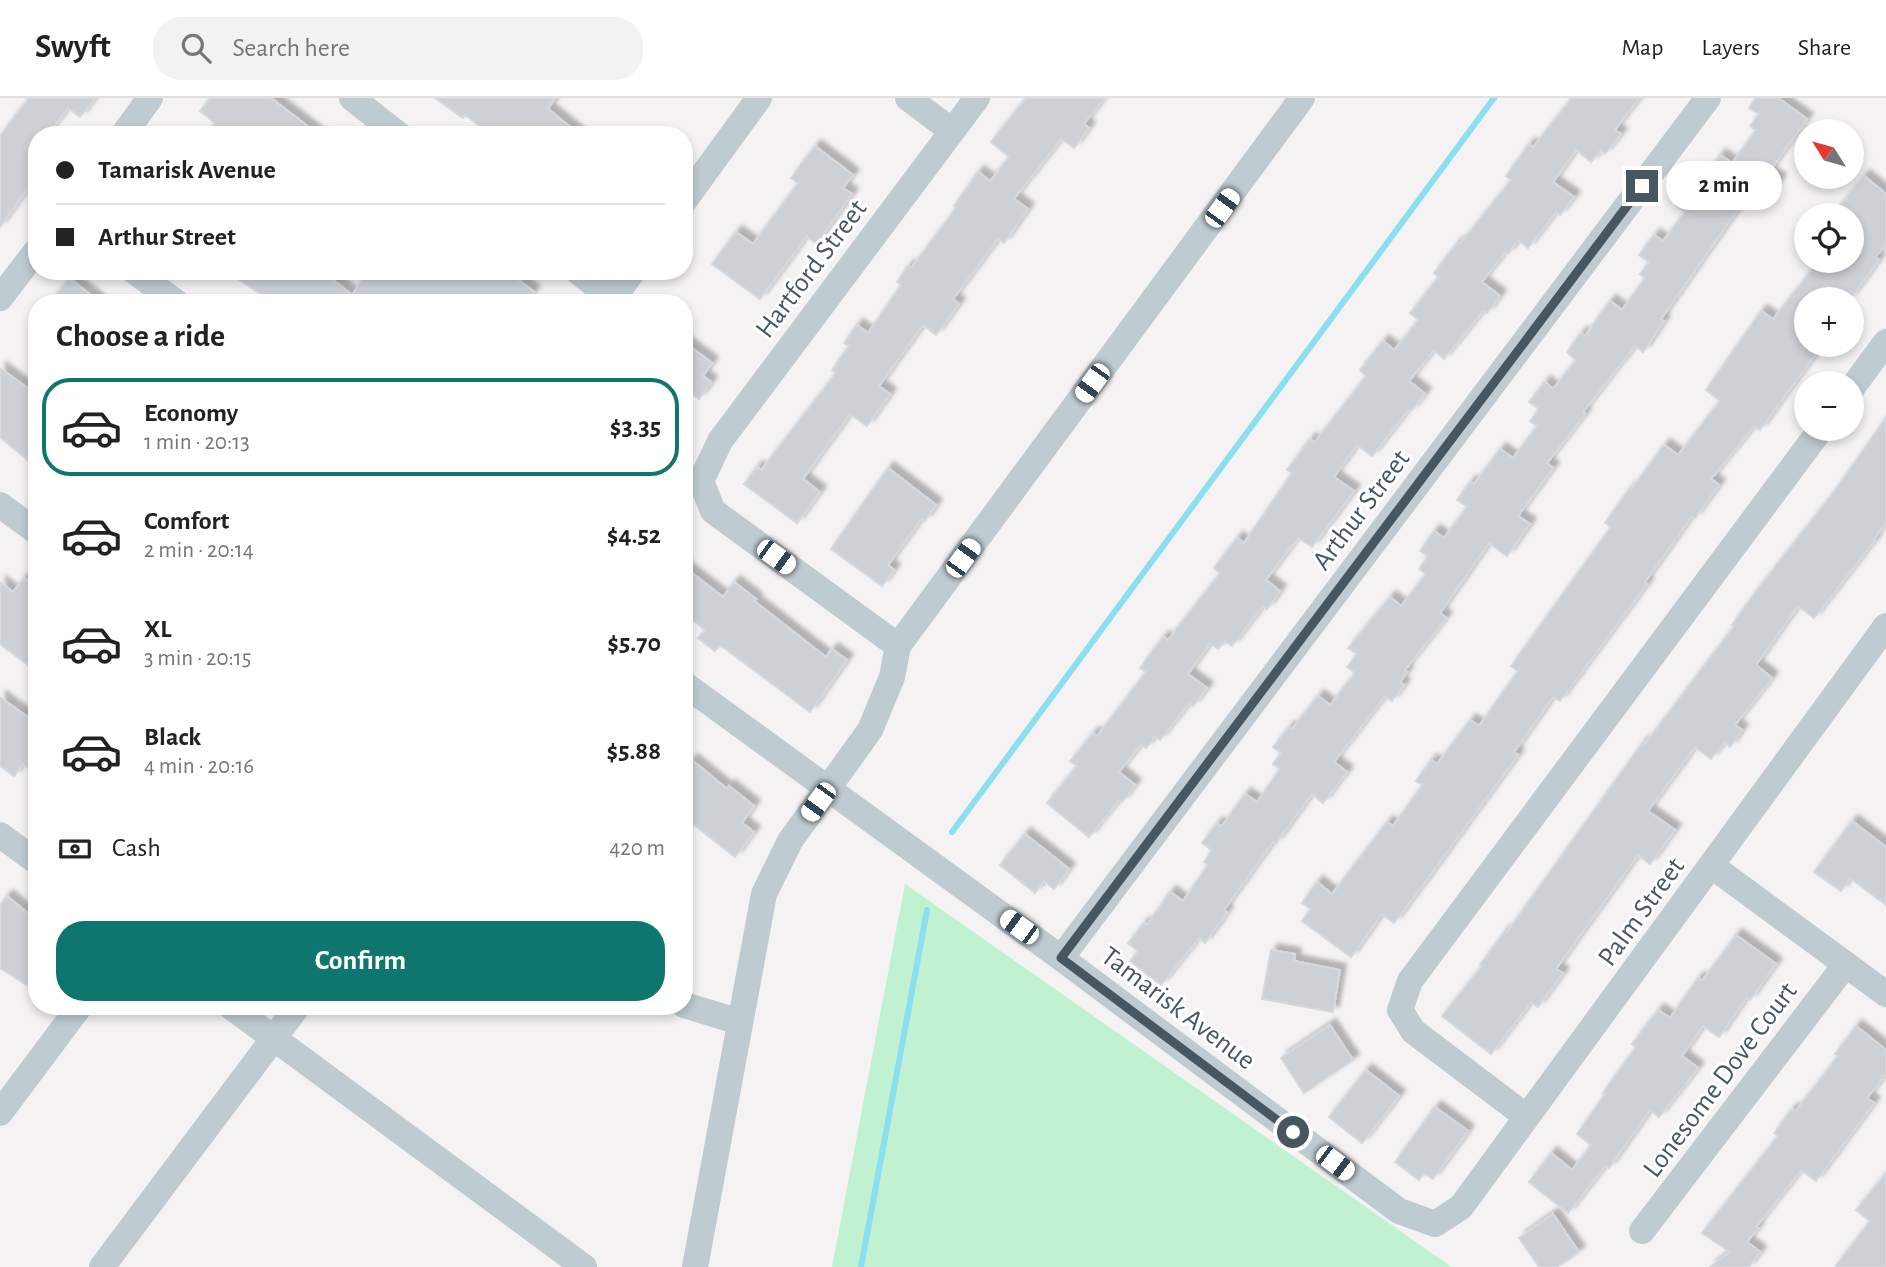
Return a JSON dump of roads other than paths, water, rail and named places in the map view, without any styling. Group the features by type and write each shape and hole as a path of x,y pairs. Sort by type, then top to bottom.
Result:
{"street":[{"path":"130,126 150,98"},
{"path":"352,98 388,126"},
{"path":"693,189 760,98"},
{"path":"908,98 952,131"},
{"name":"Hartford Street","path":"898,646 713,511 701,481 719,442 977,98"},
{"path":"695,1267 764,894 790,841 870,730 892,677 898,646 1302,98"},
{"name":"Arthur Street","path":"1061,958 1709,98"},
{"path":"0,298 28,262"},
{"path":"146,280 165,294"},
{"path":"587,280 603,294"},
{"path":"1864,372 1886,342"},
{"path":"1527,1117 1413,1031 1400,1010 1410,981 1812,441"},
{"path":"0,505 28,525"},
{"name":"Palm Street","path":"1435,1224 1461,1207 1886,626"},
{"name":"Tamarisk Avenue","path":"693,691 1061,958 1399,1211 1435,1224"},
{"path":"0,835 28,855"},
{"path":"1712,866 1886,994"},
{"name":"Lonesome Dove Court","path":"1642,1231 1846,964"},
{"path":"693,1008 740,1022"},
{"path":"0,1113 73,1015"},
{"path":"242,1015 584,1267"},
{"path":"102,1267 291,1015"}],"waterway":[{"path":"952,832 1494,98"},
{"path":"861,1267 927,910"}]}
